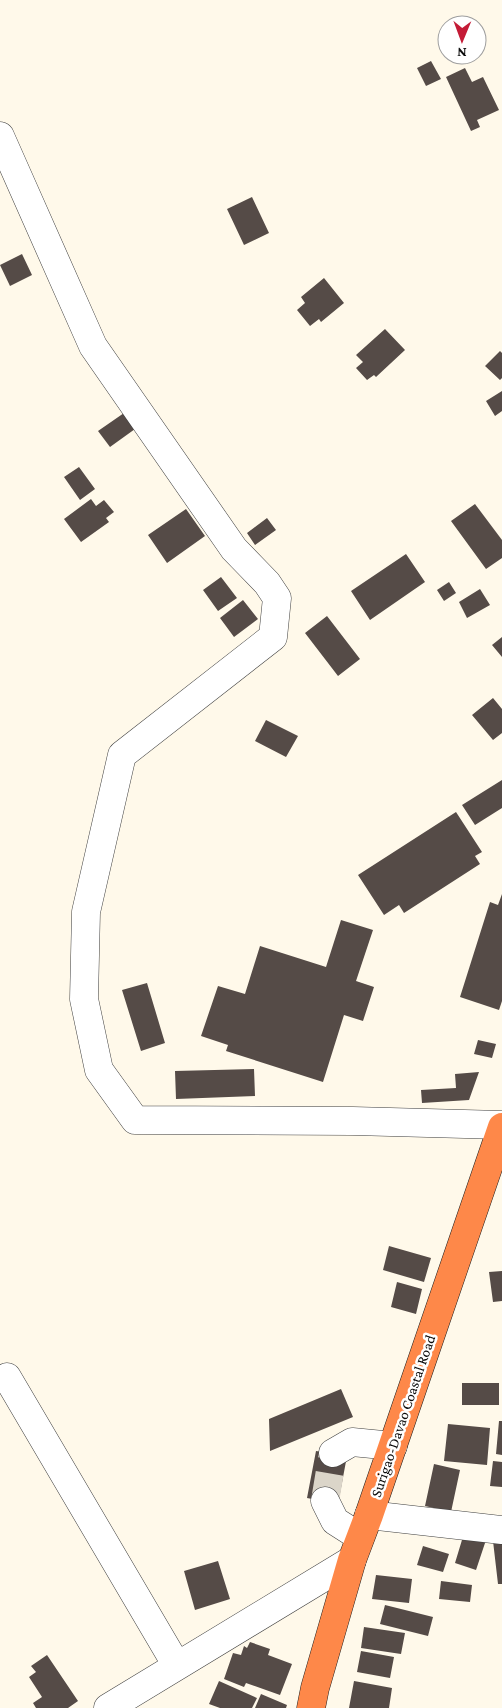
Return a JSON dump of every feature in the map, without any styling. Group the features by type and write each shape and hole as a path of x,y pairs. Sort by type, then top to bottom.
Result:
{"highway":[{"name":"Surigao-Davao Coastal Road","path":"311,1708 315,1688 360,1537 502,1126"}],"street":[{"path":"0,136 93,346 234,549 267,583 277,598 273,637 122,755 86,912 84,999 99,1070 135,1120 353,1121 502,1126"},
{"path":"7,1376 177,1666"},
{"path":"333,1453 352,1442 393,1446"},
{"path":"325,1502 335,1521 360,1537"},
{"path":"108,1708 177,1666 360,1537 502,1530"}],"building":[{"path":"431,61 441,79 426,86 417,68"},
{"path":"465,68 472,82 483,77 499,110 477,120 480,127 471,131 446,77"},
{"path":"252,197 269,233 244,245 227,209"},
{"path":"22,254 32,275 10,286 0,265"},
{"path":"324,278 344,303 321,322 319,319 310,326 297,310 305,303 301,297"},
{"path":"385,329 405,350 376,377 374,375 367,380 356,368 363,362 356,355"},
{"path":"500,351 502,353 502,378 500,380 485,366"},
{"path":"502,391 502,411 495,416 486,401"},
{"path":"124,413 135,429 110,447 98,431"},
{"path":"79,467 95,489 80,500 64,477"},
{"path":"91,499 96,506 104,500 114,512 106,518 109,522 81,542 64,519"},
{"path":"475,504 502,540 502,558 486,569 451,521"},
{"path":"186,509 205,536 167,563 148,535"},
{"path":"267,518 276,530 255,545 247,533"},
{"path":"406,554 425,582 370,620 351,591"},
{"path":"221,577 237,598 218,611 203,590"},
{"path":"449,582 456,593 444,601 437,590"},
{"path":"480,589 490,605 467,618 459,602"},
{"path":"243,600 258,619 234,637 220,618"},
{"path":"327,616 360,659 338,676 305,633"},
{"path":"502,637 502,657 492,645"},
{"path":"493,698 502,709 502,733 493,740 472,715"},
{"path":"266,720 298,736 286,757 255,741"},
{"path":"502,780 502,808 475,825 462,805"},
{"path":"456,812 482,852 475,856 480,864 404,913 399,905 384,915 358,875"},
{"path":"502,894 502,1001 499,1010 460,997 490,902 498,905"},
{"path":"341,920 373,930 356,981 374,987 363,1021 344,1015 323,1082 226,1051 228,1045 201,1036 218,986 245,994 260,946 326,967"},
{"path":"147,983 165,1043 141,1051 122,990"},
{"path":"478,1040 496,1044 492,1058 474,1054"},
{"path":"254,1069 255,1096 176,1099 175,1071"},
{"path":"479,1072 469,1100 422,1103 421,1090 456,1088 455,1074"},
{"path":"389,1246 431,1258 424,1282 383,1270"},
{"path":"502,1271 502,1301 493,1302 489,1272"},
{"path":"397,1282 422,1289 416,1314 391,1307"},
{"path":"462,1383 499,1383 499,1405 462,1405"},
{"path":"341,1389 353,1417 270,1451 269,1419"},
{"path":"499,1421 502,1421 502,1455 496,1454"},
{"path":"448,1424 490,1428 487,1465 444,1461"},
{"path":"316,1451 347,1456 338,1504 307,1498"},
{"path":"493,1461 502,1462 502,1487 490,1486"},
{"path":"434,1464 460,1470 451,1512 425,1506"},
{"path":"465,1530 487,1537 476,1570 455,1563"},
{"path":"502,1539 502,1584 498,1584 493,1541"},
{"path":"423,1546 449,1554 443,1572 417,1565"},
{"path":"218,1561 230,1599 195,1610 184,1571"},
{"path":"376,1575 412,1579 409,1603 372,1599"},
{"path":"441,1581 472,1585 470,1602 439,1599"},
{"path":"385,1605 433,1617 428,1636 380,1624"},
{"path":"364,1627 405,1633 401,1654 361,1648"},
{"path":"250,1642 270,1649 268,1655 292,1664 280,1695 246,1683 244,1687 224,1679 233,1653 241,1655 244,1646 247,1648"},
{"path":"361,1651 394,1657 390,1678 357,1672"},
{"path":"47,1655 78,1701 68,1708 36,1708 33,1703 42,1697 29,1677 36,1672 31,1666"},
{"path":"219,1681 257,1698 252,1708 220,1708 209,1704"},
{"path":"354,1681 392,1688 389,1708 349,1708"},
{"path":"261,1694 287,1705 286,1708 255,1708"}],"tunnel":[{"path":"325,1501 333,1453"}]}
